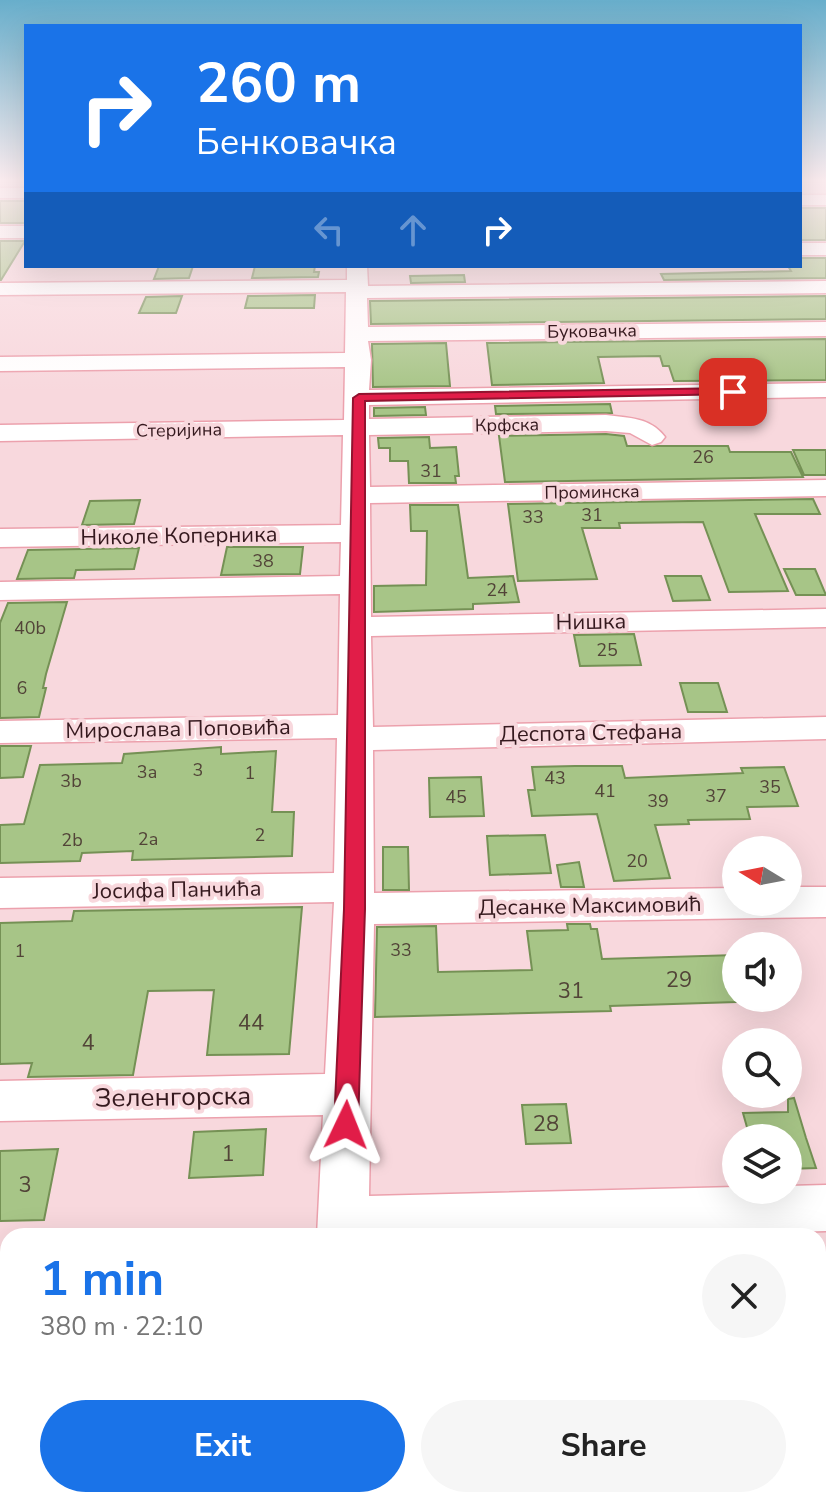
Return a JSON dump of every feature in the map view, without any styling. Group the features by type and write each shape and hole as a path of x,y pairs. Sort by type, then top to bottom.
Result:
{"street":[{"path":"358,281 354,898 343,1228 826,1208"},
{"path":"0,289 358,281 826,287"},
{"name":"Буковачка","path":"0,364 826,329"},
{"path":"359,412 826,390"},
{"name":"Стеријина","path":"0,433 359,412"},
{"name":"Крфска","path":"359,412 620,424 637,426 652,437"},
{"name":"Проминска","path":"357,495 826,488"},
{"name":"Николе Коперника","path":"0,538 357,533"},
{"path":"0,591 357,585"},
{"name":"Нишка","path":"355,627 826,618"},
{"name":"Деспота Стефана","path":"356,733 826,728"},
{"name":"Мирослава Поповића","path":"0,732 356,733"},
{"name":"Јосифа Панчића","path":"0,893 354,898"},
{"name":"Десанке Максимовић","path":"354,898 826,902"},
{"name":"Зеленгорска","path":"0,1101 347,1094"}],"building":[{"path":"0,251 19,251 1,280"},
{"path":"802,258 826,258 826,278 664,280 661,274 791,271 789,268 802,268"},
{"path":"158,268 192,268 189,278 154,279"},
{"path":"254,268 315,268 314,272 319,272 318,277 252,278"},
{"path":"464,275 465,282 411,283 410,276"},
{"path":"315,295 314,308 245,308 248,296"},
{"path":"182,296 176,313 139,313 146,297"},
{"path":"826,296 826,319 371,324 370,301"},
{"path":"826,339 826,380 674,381 669,366 663,366 660,356 598,357 604,383 492,385 487,343"},
{"path":"446,343 450,386 373,387 372,344"},
{"path":"610,404 612,413 496,414 495,406"},
{"path":"425,407 426,415 374,416 374,408"},
{"path":"499,436 624,436 627,446 728,446 730,452 791,452 803,477 505,482"},
{"path":"429,437 430,448 456,447 459,476 455,476 456,483 409,483 408,461 390,461 390,448 379,448 378,438"},
{"path":"793,450 826,450 826,475 804,475"},
{"path":"813,499 820,514 755,514 788,591 729,592 703,522 619,523 620,528 582,528 597,579 518,581 508,504"},
{"path":"140,500 134,524 82,525 90,501"},
{"path":"410,505 458,505 468,578 513,576 519,602 473,604 473,609 374,612 374,586 426,585 427,531 411,531"},
{"path":"227,547 303,547 300,574 221,575"},
{"path":"139,548 134,569 76,570 74,578 17,579 28,550"},
{"path":"784,569 815,569 826,595 796,595"},
{"path":"665,576 701,576 710,600 673,601"},
{"path":"67,602 46,674 39,717 0,718 0,623 8,603"},
{"path":"634,634 641,665 580,666 574,635"},
{"path":"680,683 718,683 727,712 688,712"},
{"path":"0,746 31,746 23,777 0,778"},
{"path":"221,747 221,754 276,751 272,812 294,812 292,856 132,860 133,851 82,853 80,861 0,863 0,825 24,824 40,765 122,763 124,754"},
{"path":"622,766 625,778 743,773 741,768 784,767 798,806 747,807 750,819 688,820 689,824 655,825 670,878 614,881 597,814 532,816 528,790 535,790 532,767"},
{"path":"481,777 484,816 430,817 429,778"},
{"path":"545,835 551,873 490,875 487,836"},
{"path":"383,847 408,847 409,890 383,890"},
{"path":"579,862 584,887 561,887 557,865"},
{"path":"302,907 289,1054 207,1055 214,990 148,991 133,1075 28,1077 32,1063 0,1064 0,923 72,921 74,911"},
{"path":"567,924 590,924 591,929 597,929 602,959 722,955 722,1002 610,1006 611,1011 375,1017 377,927 436,926 438,972 532,970 527,931 568,930"},
{"path":"566,1104 571,1143 526,1144 522,1105"},
{"path":"788,1108 797,1108 816,1168 802,1168 802,1124 746,1124 743,1113 788,1112"},
{"path":"266,1129 263,1175 189,1178 194,1132"},
{"path":"58,1149 44,1220 0,1221 0,1151"}],"route":[{"path":"346,1125 354,909 359,398 733,392"}]}
